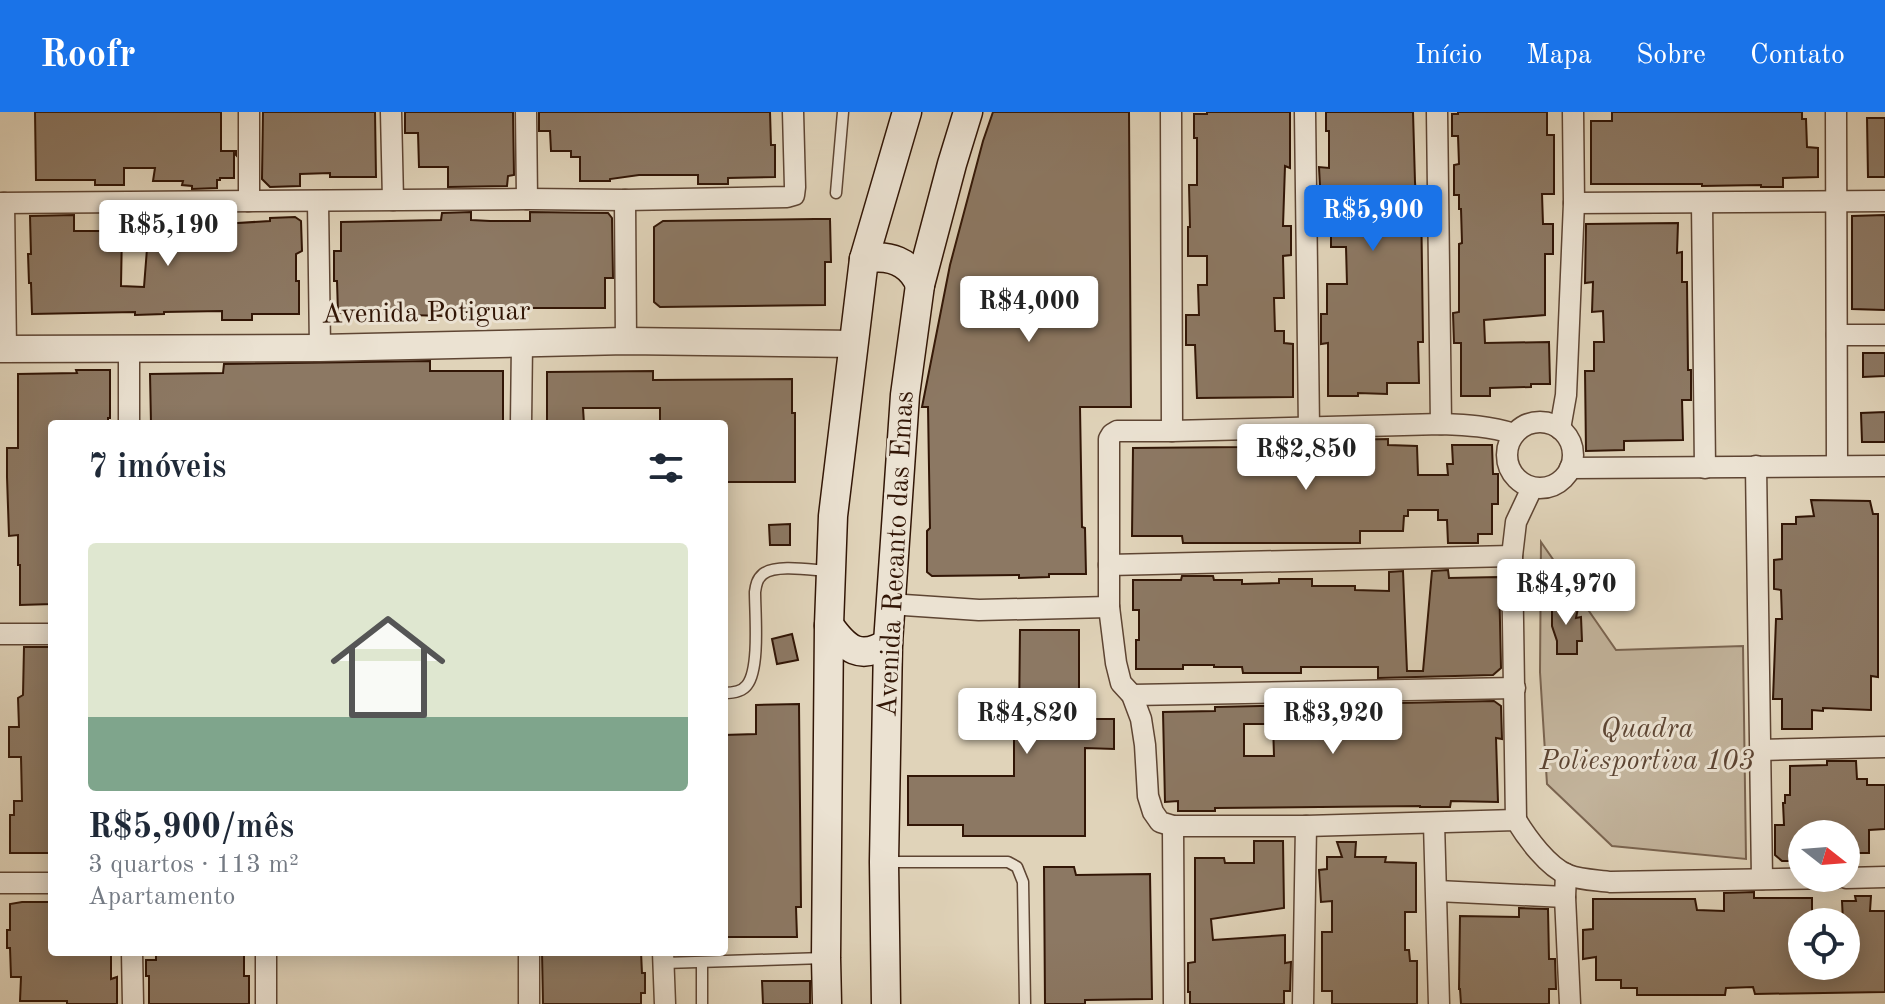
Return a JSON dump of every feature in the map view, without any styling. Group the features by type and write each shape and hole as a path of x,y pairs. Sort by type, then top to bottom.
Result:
{"main road":[{"name":"Avenida Recanto das Emas","path":"827,1004 829,625 833,516 864,259 907,112"},
{"name":"Avenida Recanto das Emas","path":"886,1004 884,862 889,604 905,395 920,285 968,112"},
{"path":"864,259 877,256 898,261 916,274 920,285"},
{"path":"829,625 845,645 858,651 876,651 888,643"}],"street":[{"path":"249,112 249,201"},
{"path":"391,112 393,200"},
{"path":"526,112 527,199"},
{"path":"3,349 2,203 787,197 794,195 793,112"},
{"path":"1171,112 1172,431"},
{"path":"1305,112 1309,428"},
{"path":"1437,112 1441,424"},
{"path":"1560,429 1566,395 1574,203 1573,112"},
{"path":"1836,112 1837,465"},
{"path":"625,200 626,341"},
{"path":"1574,203 1885,201"},
{"path":"318,202 320,348"},
{"path":"1702,203 1705,468"},
{"path":"1837,335 1885,335"},
{"name":"Avenida Potiguar","path":"3,349 320,348 626,341 854,344"},
{"path":"521,420 522,343"},
{"path":"129,348 129,420"},
{"path":"1545,422 1560,429 1569,440 1573,454 1570,468 1561,480 1548,487 1532,488 1518,480 1508,466 1507,449 1514,434 1528,424 1545,422"},
{"path":"1514,434 1478,426 1441,424 1117,431 1109,439 1109,607 1116,663 1121,683 1132,695 1141,719 1148,796 1160,822 1173,826 1306,826 1516,820"},
{"path":"1756,466 1762,879"},
{"path":"1570,468 1885,466"},
{"path":"1532,488 1516,522 1512,556 1516,820 1529,841 1566,874 1611,882 1788,879"},
{"path":"1109,565 1512,556"},
{"path":"889,604 979,610 1109,607"},
{"path":"0,634 48,634"},
{"path":"1132,695 1515,688"},
{"path":"1760,750 1885,747"},
{"path":"1434,823 1439,1004"},
{"path":"1173,826 1174,1004"},
{"path":"1303,1004 1306,826"},
{"path":"1566,874 1570,1004"},
{"path":"1860,878 1885,877"},
{"path":"0,883 48,883"},
{"path":"1437,891 1565,897"},
{"path":"132,956 133,1004"},
{"path":"266,956 266,1004"},
{"path":"529,956 529,1004"},
{"path":"664,957 665,1004"}],"lane":[{"path":"836,193 843,112"},
{"path":"728,692 748,685 754,667 755,592 762,575 771,570 787,569 830,572"},
{"path":"884,862 1008,862 1017,867 1023,882 1025,1004"},
{"path":"664,957 702,962 826,958"},
{"path":"702,962 702,1004"}],"green space":[{"name":"Quadra Poliesportiva 103","path":"1541,542 1616,650 1743,646 1746,859 1612,846 1547,784 1540,672"}],"building":[{"path":"35,112 221,112 221,151 236,151 234,178 220,178 217,188 192,189 192,186 182,185 183,181 153,181 155,168 124,168 124,185 95,185 95,180 36,180"},
{"path":"263,112 375,112 376,177 300,174 300,186 270,187 262,179"},
{"path":"405,112 513,112 514,175 508,176 507,186 448,187 448,167 419,167 418,133 405,133"},
{"path":"539,112 770,112 771,145 775,145 775,177 728,178 728,184 698,184 698,175 639,175 610,181 580,181 580,157 571,157 571,151 551,151 550,131 539,131"},
{"path":"993,112 1129,112 1131,407 1080,407 1086,574 1019,578 1019,575 932,576 927,572 927,531 930,528 928,407 922,407 950,265"},
{"path":"1290,112 1290,168 1285,166 1283,226 1291,226 1291,255 1283,256 1284,298 1274,298 1275,331 1284,331 1284,343 1293,344 1293,397 1197,398 1195,345 1186,345 1186,315 1199,315 1198,285 1207,285 1207,256 1188,256 1189,185 1197,185 1194,114"},
{"path":"1326,112 1413,112 1416,195 1421,195 1423,342 1418,342 1419,383 1387,383 1387,394 1328,396 1328,343 1321,344 1321,314 1327,314 1327,284 1347,284 1346,247 1331,247 1331,225 1322,225 1319,167 1329,168"},
{"path":"1547,112 1547,135 1554,135 1554,194 1542,194 1543,224 1553,224 1553,254 1545,254 1545,315 1484,320 1485,343 1549,342 1550,384 1490,388 1490,396 1461,396 1461,343 1454,343 1453,313 1459,312 1459,244 1462,243 1459,195 1454,195 1454,165 1459,164 1458,136 1452,136 1452,114"},
{"path":"1612,112 1802,112 1802,119 1806,119 1807,147 1818,148 1818,177 1783,178 1783,187 1591,184 1591,121 1612,121"},
{"path":"1867,118 1885,118 1885,177 1868,177"},
{"path":"471,212 471,220 490,221 530,221 530,212 608,213 612,218 613,278 605,278 605,308 501,308 501,312 443,312 444,316 338,313 334,251 341,251 341,222 441,220 442,213"},
{"path":"222,214 222,224 295,217 301,221 302,251 296,254 299,314 252,314 252,320 222,320 222,311 135,315 135,312 32,314 28,254 31,254 30,216 74,215 74,231 122,231 121,286 144,287 149,223 192,222 192,215"},
{"path":"1885,215 1885,310 1852,309 1852,216"},
{"path":"830,219 831,262 825,262 825,305 660,307 654,302 654,227 663,221"},
{"path":"1678,223 1677,253 1682,252 1682,282 1687,282 1688,370 1691,370 1691,400 1682,400 1683,440 1624,441 1624,450 1586,451 1585,371 1594,371 1594,342 1604,342 1603,311 1592,312 1593,282 1585,283 1586,224"},
{"path":"1863,353 1885,353 1885,376 1863,377"},
{"path":"430,361 430,371 503,371 503,420 151,420 150,374 223,373 224,364"},
{"path":"76,370 110,370 110,418 48,420 48,604 20,605 18,535 9,536 7,477 7,448 18,448 18,374 77,373"},
{"path":"653,371 653,380 792,379 795,482 728,482 728,420 660,420 660,408 583,408 584,420 547,420 547,372"},
{"path":"1885,412 1885,442 1862,442 1861,413"},
{"path":"1388,439 1388,445 1417,446 1418,475 1448,475 1447,464 1453,464 1452,445 1492,445 1493,474 1498,474 1498,504 1492,504 1492,534 1478,534 1478,543 1448,543 1447,520 1438,520 1438,510 1408,510 1408,516 1404,516 1403,531 1360,531 1360,543 1183,543 1182,536 1132,536 1133,448 1241,447 1241,442"},
{"path":"1811,500 1870,501 1873,514 1878,514 1878,677 1871,676 1871,710 1812,710 1812,729 1782,729 1782,699 1773,699 1776,619 1782,619 1781,590 1774,589 1774,560 1782,559 1782,524 1796,524 1796,517 1814,516"},
{"path":"790,524 790,545 770,545 769,525"},
{"path":"1448,570 1449,578 1499,577 1501,668 1493,675 1378,678 1378,667 1301,667 1301,673 1243,673 1242,667 1214,665 1183,665 1183,669 1136,669 1139,610 1133,610 1133,580 1213,576 1214,580 1242,580 1242,584 1312,579 1312,586 1355,586 1355,590 1389,591 1389,572 1403,571 1407,671 1423,671 1432,571"},
{"path":"1565,598 1571,603 1579,603 1576,618 1581,617 1582,641 1577,641 1577,654 1557,654 1552,601 1563,602"},
{"path":"1020,630 1079,630 1079,719 1114,719 1114,749 1085,748 1085,836 963,836 963,825 908,825 908,776 1014,776 1014,719 1019,719"},
{"path":"792,634 798,660 777,664 772,639"},
{"path":"24,647 48,647 48,853 10,853 10,815 14,815 14,801 22,801 21,757 9,757 9,727 19,727 18,698 23,695"},
{"path":"1494,701 1501,706 1502,739 1496,738 1498,802 1451,801 1450,807 1215,808 1215,811 1178,811 1178,801 1165,802 1163,712 1215,711 1215,707","holes":["1244,724 1273,724 1274,756 1244,756"]},
{"path":"799,704 801,907 796,907 797,937 728,937 728,735 756,734 756,705"},
{"path":"1827,761 1856,761 1857,779 1867,779 1867,785 1885,785 1885,829 1869,830 1869,853 1860,853 1860,820 1788,820 1788,861 1782,861 1775,855 1775,825 1784,825 1783,803 1785,795 1790,795 1790,766 1827,765"},
{"path":"1254,841 1283,841 1284,908 1211,919 1213,940 1285,935 1285,963 1291,962 1290,991 1284,991 1284,1004 1190,1004 1188,963 1195,962 1195,858 1224,858 1225,863 1254,863"},
{"path":"1337,842 1356,842 1355,857 1386,857 1385,862 1416,863 1416,912 1405,912 1405,950 1409,950 1410,961 1417,961 1417,1004 1332,1004 1332,991 1322,991 1322,932 1332,932 1332,901 1321,902 1319,870 1327,869 1327,857 1342,857"},
{"path":"1044,867 1074,867 1076,875 1150,874 1152,999 1045,1004"},
{"path":"1754,892 1754,898 1812,898 1812,908 1788,908 1788,980 1860,980 1860,908 1842,908 1842,901 1856,901 1855,896 1871,896 1870,911 1885,911 1885,992 1755,994 1753,987 1726,988 1725,995 1637,995 1637,988 1621,988 1621,980 1596,980 1596,957 1583,959 1583,930 1593,929 1593,899 1695,899 1697,910 1724,911 1724,893"},
{"path":"48,902 48,956 111,956 111,979 117,977 117,1004 20,1001 21,977 11,977 10,948 7,948 10,904"},
{"path":"1519,908 1548,909 1549,959 1555,959 1556,989 1549,989 1549,1004 1461,1004 1460,916 1519,917"},
{"path":"156,956 244,956 244,976 249,976 249,1004 149,1004 146,960 156,960"},
{"path":"542,956 641,956 645,993 641,993 641,1004 543,1004"},
{"path":"762,981 810,981 810,1004 763,1004"}]}
